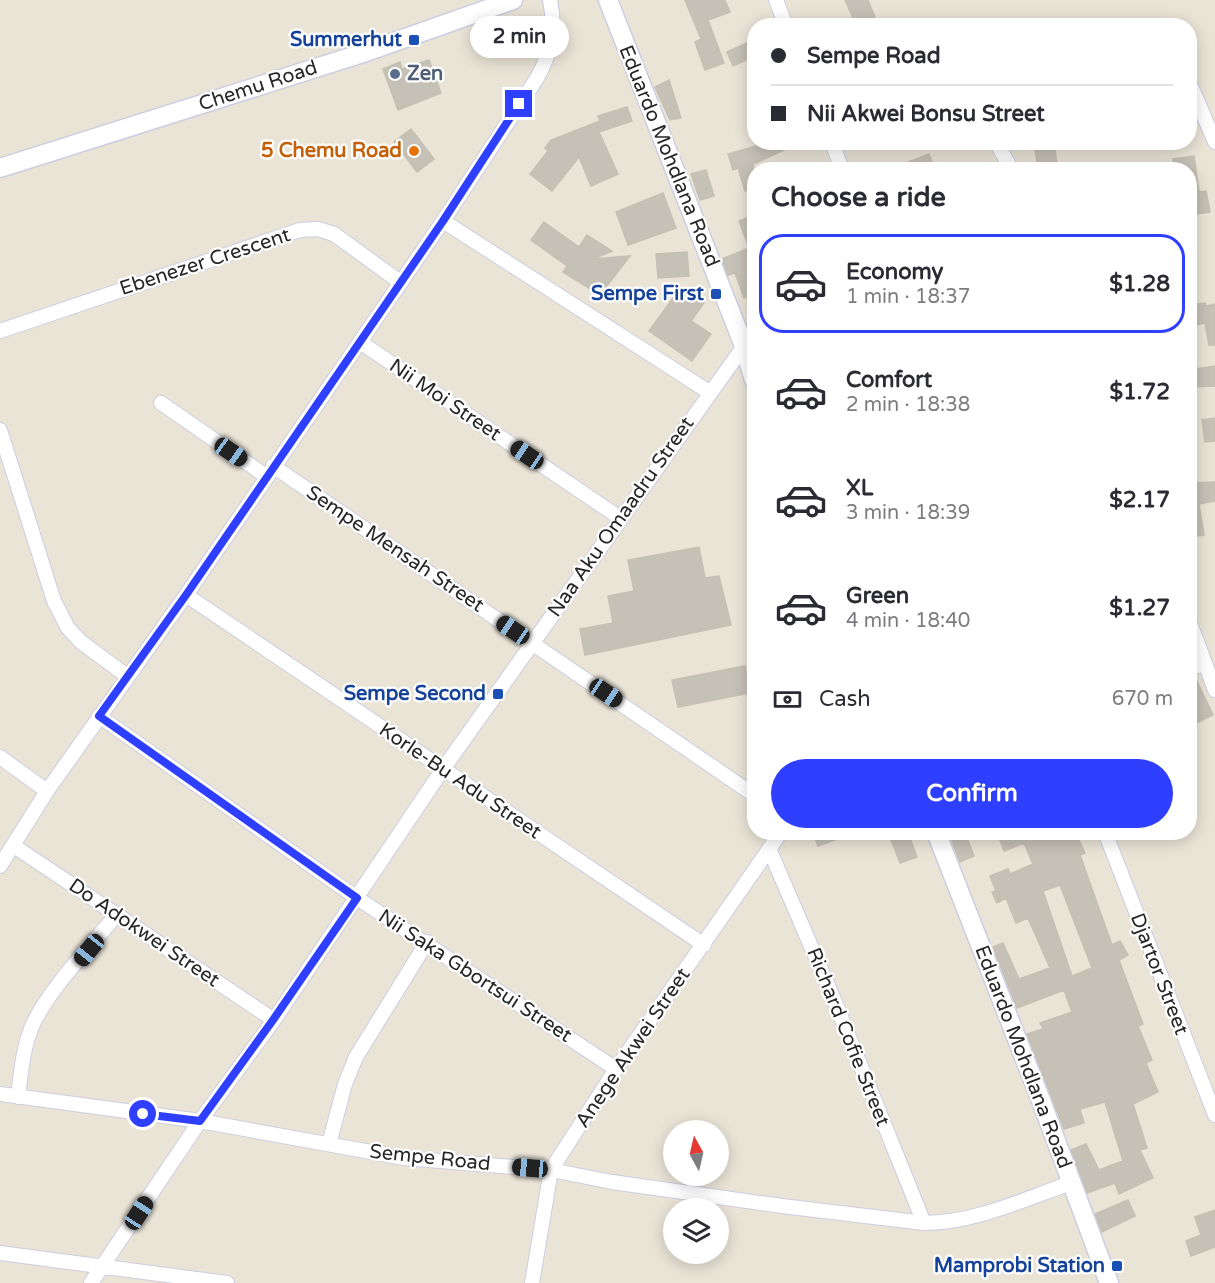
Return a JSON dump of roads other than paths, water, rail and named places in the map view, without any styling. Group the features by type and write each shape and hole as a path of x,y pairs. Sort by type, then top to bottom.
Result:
{"main road":[{"name":"Chemu Road","path":"0,168 352,57 513,0"},
{"name":"Eduardo Mohdlana Road","path":"608,0 747,354"},
{"name":"Eduardo Mohdlana Road","path":"939,840 1108,1283"}],"street":[{"path":"0,866 47,791 186,595 269,471 443,221 548,57 554,33 550,0"},
{"path":"776,0 783,18"},
{"path":"1197,100 1215,142"},
{"path":"443,221 709,392"},
{"name":"Ebenezer Crescent","path":"0,331 300,230 318,229 334,234 400,282"},
{"name":"Nii Moi Street","path":"360,342 620,518"},
{"name":"Naa Aku Omaadru Street","path":"92,1283 200,1121 273,1020 443,769 709,392 744,346"},
{"name":"Sempe Mensah Street","path":"161,403 532,642 747,790"},
{"path":"0,430 54,601 68,628 81,642 127,676"},
{"name":"Korle-Bu Adu Street","path":"186,595 704,945"},
{"path":"1197,643 1215,690"},
{"path":"1197,666 1204,663"},
{"name":"Nii Saka Gbortsui Street","path":"99,716 357,898 427,942 616,1069"},
{"path":"0,758 47,791"},
{"name":"Anege Akwei Street","path":"532,1283 551,1170 616,1069 776,840"},
{"name":"Djartor Street","path":"1108,840 1215,1115"},
{"name":"Do Adokwei Street","path":"14,846 273,1020"},
{"name":"Richard Cofie Street","path":"770,851 835,1002 924,1223"},
{"path":"18,1097 24,1053 32,1025 46,1003 117,914"},
{"path":"329,1144 345,1084 356,1057 427,942"},
{"name":"Sempe Road","path":"0,1094 200,1121 404,1158 551,1170 612,1182 924,1223 946,1223 968,1218 1071,1183"},
{"path":"0,1253 227,1283"}],"place":[{"name":"Summerhut","path":"414,40"},
{"name":"Zen","path":"395,74"},
{"name":"5 Chemu Road","path":"414,151"},
{"name":"Sempe First","path":"716,294"},
{"name":"Sempe Second","path":"498,694"},
{"name":"Mamprobi Station","path":"1117,1266"}]}
